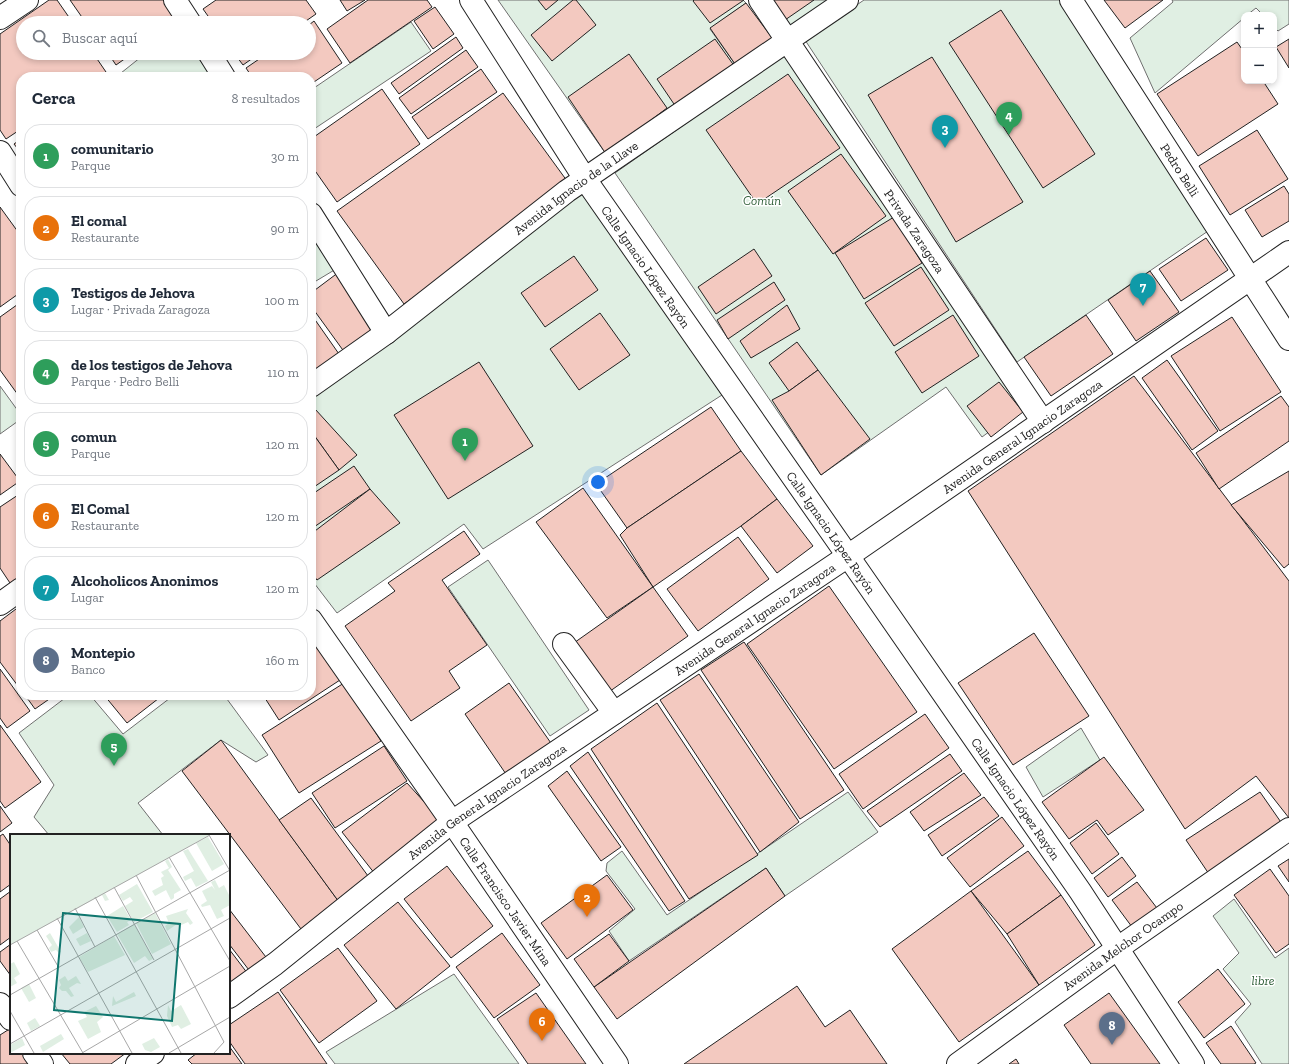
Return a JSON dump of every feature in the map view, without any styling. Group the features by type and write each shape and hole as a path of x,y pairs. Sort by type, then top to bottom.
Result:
{"street":[{"path":"0,18 27,0"},
{"path":"176,0 186,16"},
{"name":"Calle Ignacio López Rayón","path":"471,0 585,179 1075,884 1193,1064"},
{"name":"Privada Zaragoza","path":"760,0 1043,422"},
{"name":"Avenida Ignacio de la Llave","path":"316,382 386,333 585,179 847,0"},
{"name":"Pedro Belli","path":"1071,0 1289,339"},
{"path":"213,60 221,72"},
{"path":"0,152 16,177"},
{"path":"316,222 386,333"},
{"name":"Avenida General Ignacio Zaragoza","path":"230,996 275,964 452,822 848,556 1289,252"},
{"name":"Calle Francisco Javier Mina","path":"316,627 452,822 617,1064"},
{"path":"564,644 614,713"},
{"name":"Avenida Melchor Ocampo","path":"958,1064 1118,948 1289,830"},
{"path":"0,1004 10,1018"},
{"path":"35,1054 42,1064"},
{"path":"138,1064 151,1054"}],"green space":[{"path":"498,0 743,0 746,3 710,29 735,64 606,154"},
{"path":"774,0 829,0 791,26"},
{"path":"864,0 1064,0 1211,229 1017,362 805,40"},
{"path":"1172,0 1289,0 1289,24 1278,31 1277,12 1260,12 1256,8 1251,12 1241,12 1241,21 1155,93 1130,38 1173,2"},
{"path":"411,22 431,51 316,128 316,87"},
{"name":"Común","path":"791,50 1024,406 982,437 946,387 821,475 615,173"},
{"path":"137,60 200,60 208,72 122,72"},
{"path":"583,192 722,395 483,549 464,524 337,613 316,586 316,394"},
{"path":"316,238 336,269 316,281"},
{"path":"0,386 16,408 16,423 0,434"},
{"path":"488,560 589,710 550,736 448,587"},
{"path":"62,700 94,700 123,734 167,700 228,700 268,755 256,762 221,740 138,803 162,834 48,834 34,817 54,785 19,733"},
{"path":"1081,728 1100,760 1043,797 1026,767"},
{"path":"848,792 878,832 785,896 766,868 629,961 609,931 635,909 606,871 607,863 622,851 667,915"},
{"name":"libre","path":"1234,899 1275,958 1289,948 1289,1064 1262,1064 1235,1022 1251,1004 1223,969 1239,953 1213,916"},
{"path":"454,974 519,1064 335,1064 326,1052"}],"building":[{"path":"49,0 57,0 68,16 26,16"},
{"path":"70,0 165,0 177,16 81,16"},
{"path":"216,0 306,0 316,14 313,16 208,16 203,9"},
{"path":"340,0 365,0 347,11"},
{"path":"368,0 427,0 432,7 350,63 327,29"},
{"path":"538,0 558,0 546,10"},
{"path":"573,0 576,0 596,25 552,61 531,35"},
{"path":"744,0 710,23 693,1"},
{"path":"771,0 814,0 785,20"},
{"path":"1104,0 1163,0 1125,28"},
{"path":"746,3 773,39 735,64 710,28"},
{"path":"435,7 454,34 433,49 414,21"},
{"path":"1001,10 1095,154 1043,188 949,43"},
{"path":"16,23 16,60 98,60 106,72 16,72 16,132 6,139 0,130 0,34"},
{"path":"316,24 342,63 316,81 316,72 249,72 246,68 258,60 316,60"},
{"path":"456,37 463,48 399,94 391,83"},
{"path":"715,39 735,67 676,107 657,79"},
{"path":"1289,39 1289,68 1277,49 1277,46"},
{"path":"1237,42 1241,48 1241,84 1265,84 1278,104 1198,156 1157,94"},
{"path":"466,50 478,67 411,114 399,98"},
{"path":"629,54 667,108 606,154 568,97"},
{"path":"932,57 1023,202 956,242 868,95"},
{"path":"113,60 123,60 116,65"},
{"path":"239,60 250,60 243,65"},
{"path":"481,69 497,92 428,139 412,117"},
{"path":"788,74 840,148 757,204 706,130"},
{"path":"382,89 420,144 337,202 316,172 316,135"},
{"path":"503,93 570,185 404,304 337,211"},
{"path":"1257,130 1288,179 1230,215 1199,166"},
{"path":"841,154 886,216 833,254 788,191"},
{"path":"1284,186 1289,194 1289,221 1262,237 1245,210"},
{"path":"0,207 16,229 16,296 0,307"},
{"path":"894,217 922,263 864,299 835,253"},
{"path":"1206,238 1228,270 1181,301 1159,269"},
{"path":"754,249 772,276 716,314 698,287"},
{"path":"574,256 598,290 545,327 521,293"},
{"path":"921,267 949,310 894,346 865,303"},
{"path":"1150,271 1179,312 1136,341 1108,300"},
{"path":"339,272 380,328 345,353 316,313 316,289"},
{"path":"774,282 785,300 728,339 717,320"},
{"path":"787,305 800,329 751,358 740,341"},
{"path":"16,306 16,392 0,370 0,317"},
{"path":"600,313 630,355 579,390 550,349"},
{"path":"953,315 979,356 922,393 895,352"},
{"path":"1086,315 1113,354 1051,396 1024,357"},
{"path":"1232,317 1281,392 1220,431 1171,356"},
{"path":"316,321 339,354 316,370"},
{"path":"797,342 818,370 789,391 769,363"},
{"path":"1167,360 1218,431 1192,450 1142,378"},
{"path":"479,362 533,446 448,499 394,415"},
{"path":"818,370 870,439 821,475 772,400 789,391"},
{"path":"1134,376 1289,581 1289,818 1256,776 1185,829 968,491"},
{"path":"999,382 1023,412 991,437 967,406"},
{"path":"1281,396 1289,407 1289,441 1219,489 1196,453"},
{"path":"711,407 741,451 627,528 596,484"},
{"path":"316,410 357,455 339,470 316,438"},
{"path":"316,438 339,470 316,486"},
{"path":"741,451 777,499 653,587 620,535 627,528"},
{"path":"0,454 16,476 16,484 0,495"},
{"path":"354,466 370,489 316,526 316,492"},
{"path":"1289,471 1289,564 1284,568 1231,505"},
{"path":"583,488 653,587 607,618 536,522"},
{"path":"370,489 400,523 317,580 316,530"},
{"path":"16,496 16,583 12,586 0,568 0,507"},
{"path":"777,499 813,546 777,573 741,526"},
{"path":"464,531 480,554 442,580 487,645 449,671 460,688 411,721 345,626 395,591 388,583"},
{"path":"738,537 769,579 698,631 667,589"},
{"path":"829,586 917,712 834,769 747,644"},
{"path":"653,587 688,636 606,694 571,645"},
{"path":"16,609 16,683 0,662 0,621"},
{"path":"1034,633 1089,716 1013,765 958,683"},
{"path":"744,642 844,790 800,819 701,670"},
{"path":"316,644 340,680 316,696"},
{"path":"0,669 16,691 16,700 22,700 30,711 7,728 0,718"},
{"path":"699,674 799,822 760,852 660,700"},
{"path":"344,683 381,741 299,793 262,735"},
{"path":"509,683 553,746 508,777 465,714"},
{"path":"29,700 48,700 35,709"},
{"path":"108,700 157,700 127,723"},
{"path":"266,700 310,700 279,720"},
{"path":"657,703 758,855 689,899 591,749"},
{"path":"925,714 949,748 863,809 839,774"},
{"path":"0,725 41,782 5,808 0,801"},
{"path":"221,740 339,902 301,929 182,771"},
{"path":"384,746 407,781 335,828 312,793"},
{"path":"588,752 685,901 669,911 570,766"},
{"path":"950,754 962,771 880,827 867,811"},
{"path":"1104,757 1144,810 1108,835 1097,820 1069,839 1042,802"},
{"path":"567,771 621,847 601,861 548,786"},
{"path":"964,773 981,795 924,831 910,812"},
{"path":"407,783 446,826 375,874 342,832"},
{"path":"1260,792 1285,828 1211,877 1186,840"},
{"path":"984,797 999,816 942,856 928,835"},
{"path":"311,798 371,880 339,902 279,820"},
{"path":"0,806 12,823 0,832"},
{"path":"1002,817 1024,846 970,887 947,858"},
{"path":"1096,823 1119,854 1092,874 1070,843"},
{"path":"3,834 10,844 10,885 0,892 0,836"},
{"path":"1028,851 1061,895 1007,934 971,891"},
{"path":"1122,857 1136,876 1108,897 1094,878"},
{"path":"1289,859 1289,882 1278,866"},
{"path":"447,866 493,926 451,958 404,899"},
{"path":"766,868 785,896 617,1019 594,987"},
{"path":"1270,869 1289,896 1289,944 1276,953 1234,895"},
{"path":"607,875 633,910 567,959 541,923"},
{"path":"1137,882 1160,912 1135,931 1112,900"},
{"path":"971,891 1039,985 959,1042 892,949"},
{"path":"10,892 10,938 0,945 0,899"},
{"path":"1061,895 1095,945 1039,985 1007,934"},
{"path":"398,902 450,966 396,1009 344,945"},
{"path":"230,910 269,961 252,974 230,945"},
{"path":"502,933 540,985 494,1018 456,967"},
{"path":"609,934 629,961 594,987 574,959"},
{"path":"10,945 10,975 0,961 0,952"},
{"path":"338,948 377,1001 319,1043 280,990"},
{"path":"230,950 248,974 230,987"},
{"path":"1218,969 1245,1004 1204,1038 1178,1002"},
{"path":"797,986 825,1027 850,1010 887,1064 684,1064"},
{"path":"278,992 327,1064 245,1064 230,1042 230,1024"},
{"path":"536,993 586,1064 528,1064 497,1019"},
{"path":"1109,993 1160,1064 1091,1064 1064,1025"},
{"path":"1231,1026 1256,1063 1221,1064 1206,1043"},
{"path":"10,1029 10,1054 35,1054 42,1064 0,1064 0,1035"},
{"path":"230,1047 242,1064 192,1064 188,1060 196,1054 230,1054"},
{"path":"62,1054 125,1054 111,1064 70,1064"},
{"path":"1016,1059 1019,1064 1009,1064"}],"place":[{"name":"de los testigos de Jehova","path":"1009,135"},
{"name":"Testigos de Jehova","path":"945,148"},
{"name":"Alcoholicos Anonimos","path":"1143,306"},
{"name":"comunitario","path":"465,461"},
{"name":"comun","path":"114,766"},
{"name":"El comal","path":"587,917"},
{"name":"El Comal","path":"542,1041"},
{"name":"Montepio","path":"1112,1045"}]}
